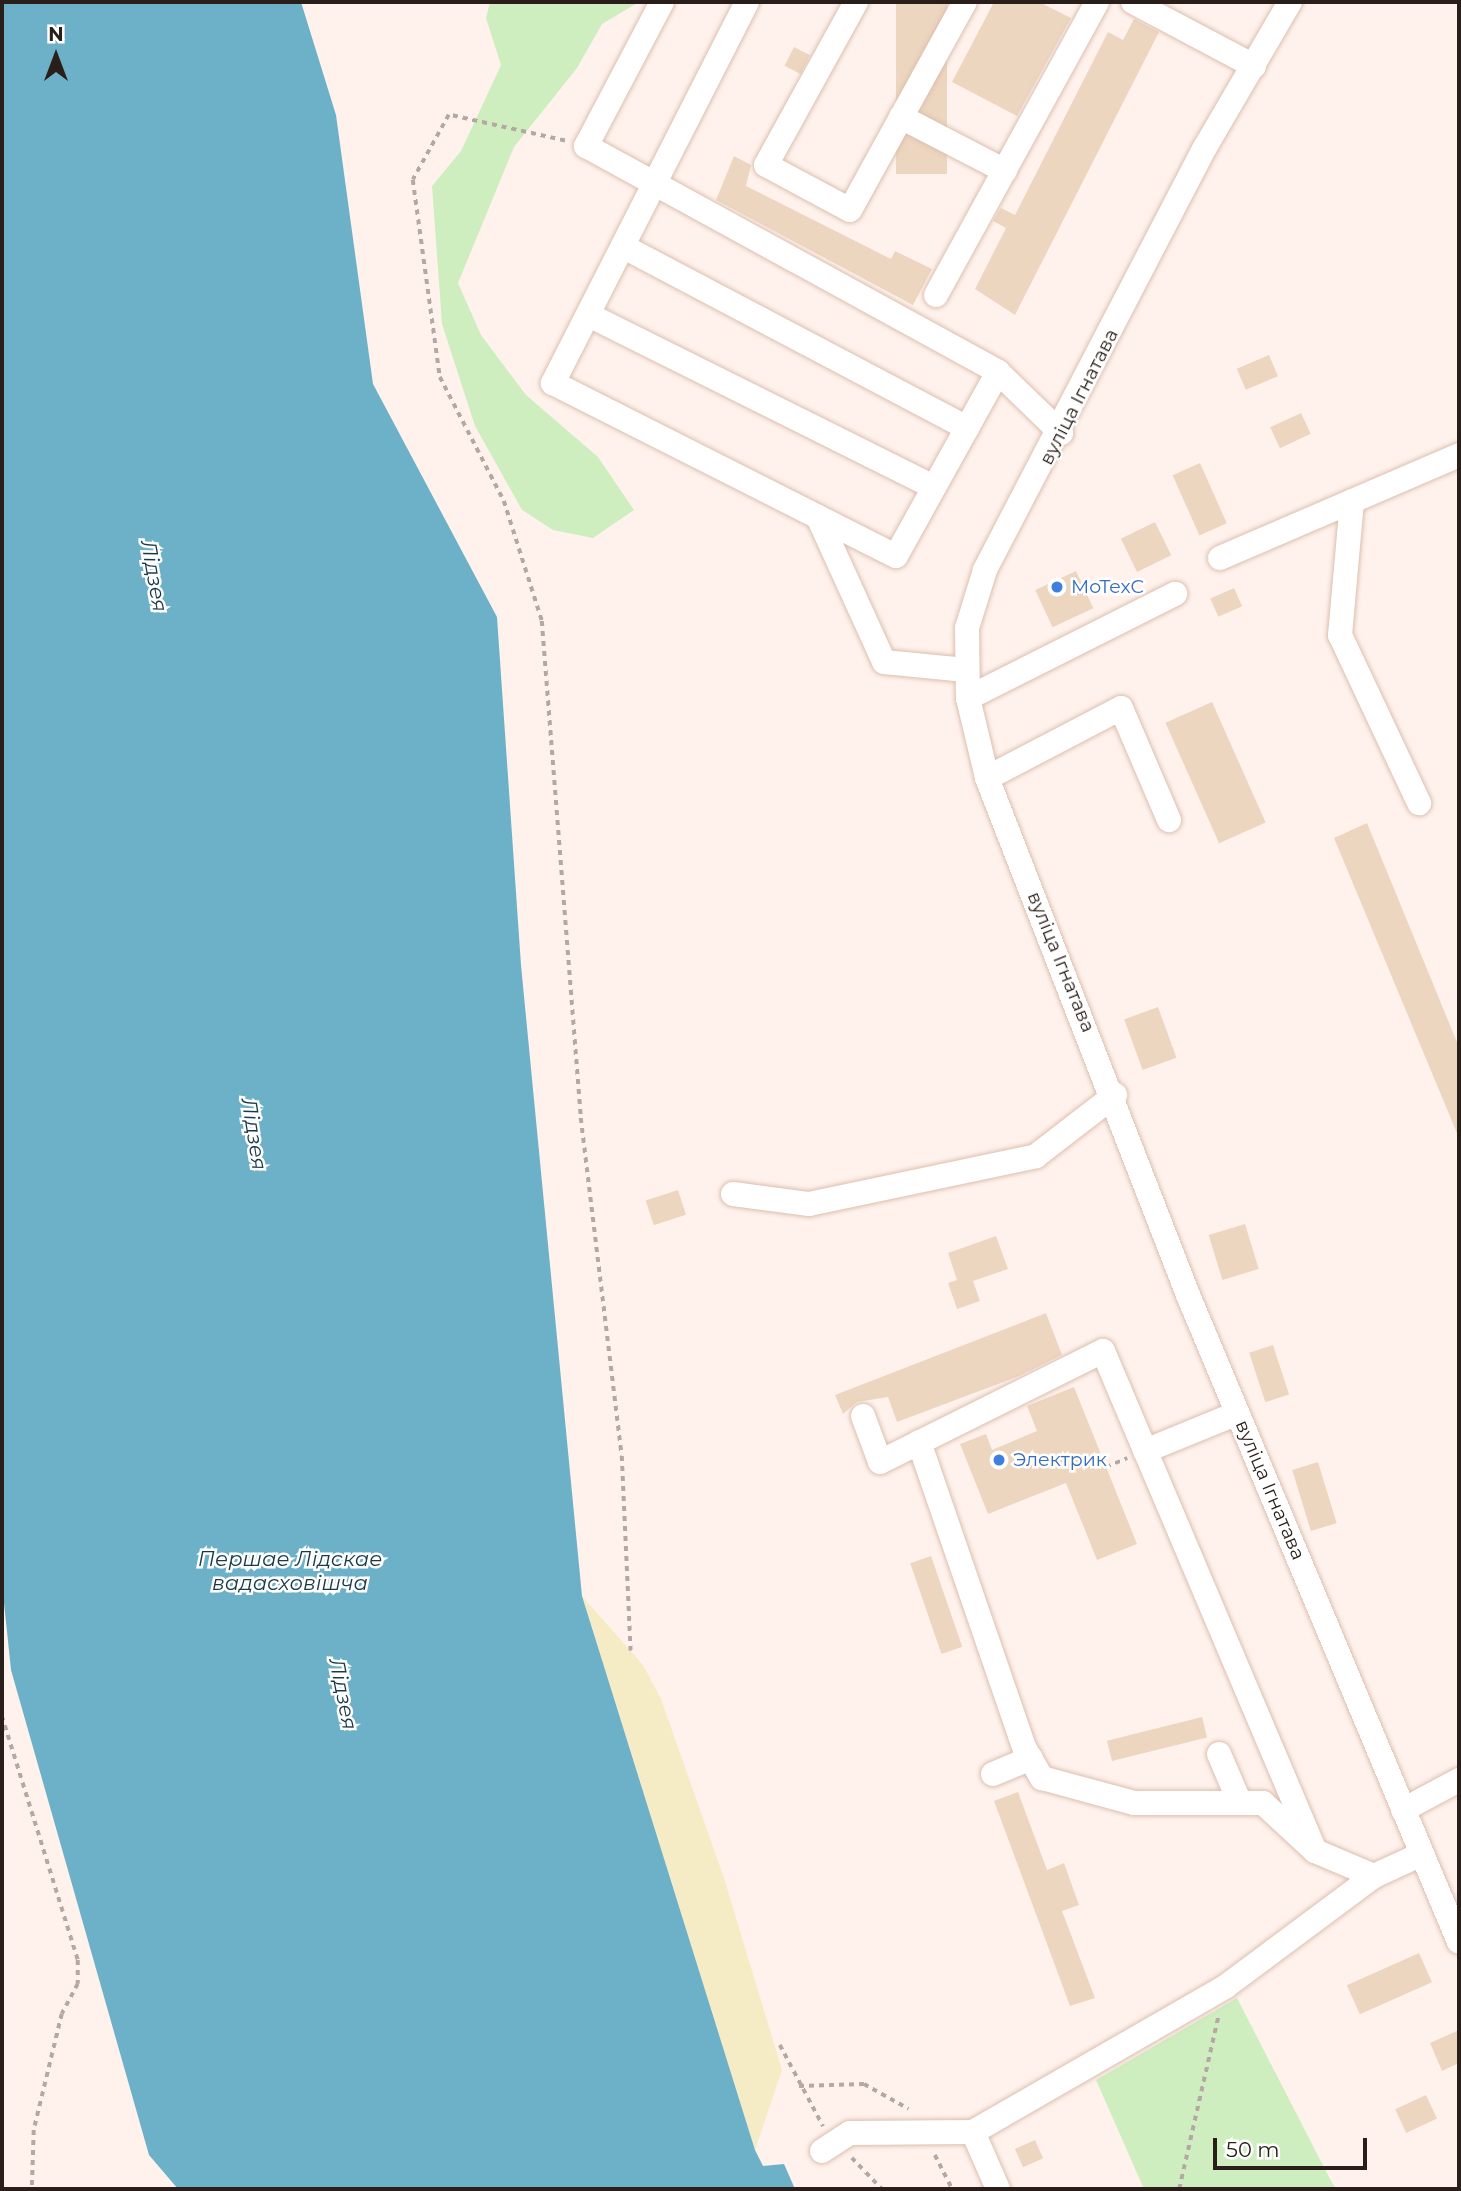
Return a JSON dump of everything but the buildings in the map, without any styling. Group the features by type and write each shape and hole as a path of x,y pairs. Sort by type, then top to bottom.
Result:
{"street":[{"path":"662,2 586,146 998,372 1061,433"},
{"path":"747,2 657,185 553,383 896,556 998,372"},
{"path":"856,2 766,165 850,210 965,2"},
{"path":"936,295 1097,2"},
{"path":"1133,2 1254,66"},
{"name":"вуліца Ігнатава","path":"1290,2 1204,149 1061,433 985,570 967,628 968,698 987,778 1115,1095 1238,1413 1459,1942"},
{"path":"901,117 1005,171"},
{"path":"624,247 967,428"},
{"path":"589,315 934,487"},
{"path":"1220,558 1459,455"},
{"path":"1352,501 1340,635 1419,803"},
{"path":"818,517 884,662 966,670"},
{"path":"968,698 1175,593"},
{"path":"987,778 1121,708 1168,820"},
{"path":"733,1194 809,1204 1035,1156 1115,1095"},
{"path":"863,1416 880,1462 1103,1351 1315,1852"},
{"path":"1145,1451 1238,1413"},
{"path":"919,1442 1031,1758 1042,1778 1134,1803 1263,1803 1315,1852 1374,1876"},
{"path":"1219,1754 1240,1803"},
{"path":"993,1774 1031,1758"},
{"path":"1403,1810 1459,1780"},
{"path":"822,2151 850,2133 973,2132 1224,1987 1374,1876 1422,1854"},
{"path":"973,2132 998,2189"}],"path":[{"path":"586,146 449,115 413,180 440,377 504,501 542,621 581,1118 621,1456 631,1651"},
{"path":"2,1716 79,1960 79,1983 62,2014 34,2130 32,2189"},
{"path":"1179,2189 1224,1987"}],"green space":[{"path":"490,2 639,2 602,24 577,68 514,147 458,283 481,335 526,395 598,457 634,510 593,538 553,530 522,510 475,426 442,324 432,186 461,151 501,65 486,18"},
{"path":"1237,1998 1336,2189 1144,2189 1096,2080"}],"sand":[{"path":"582,1596 643,1665 661,1699 724,1878 782,2070 755,2150"}],"water":[{"name":"Першае Лідскае вадасховішча","path":"2,2 301,2 336,115 373,384 497,617 521,965 582,1596 755,2150 763,2166 784,2164 795,2189 178,2189 149,2155 11,1670 2,1584"}],"place":[{"name":"MoTexC","path":"1057,587"},
{"name":"Электрик","path":"999,1460"}],"water label":[{"name":"Лідзея","path":"154,576"},
{"name":"Лідзея","path":"254,1134"},
{"name":"Лідзея","path":"343,1694"}]}
